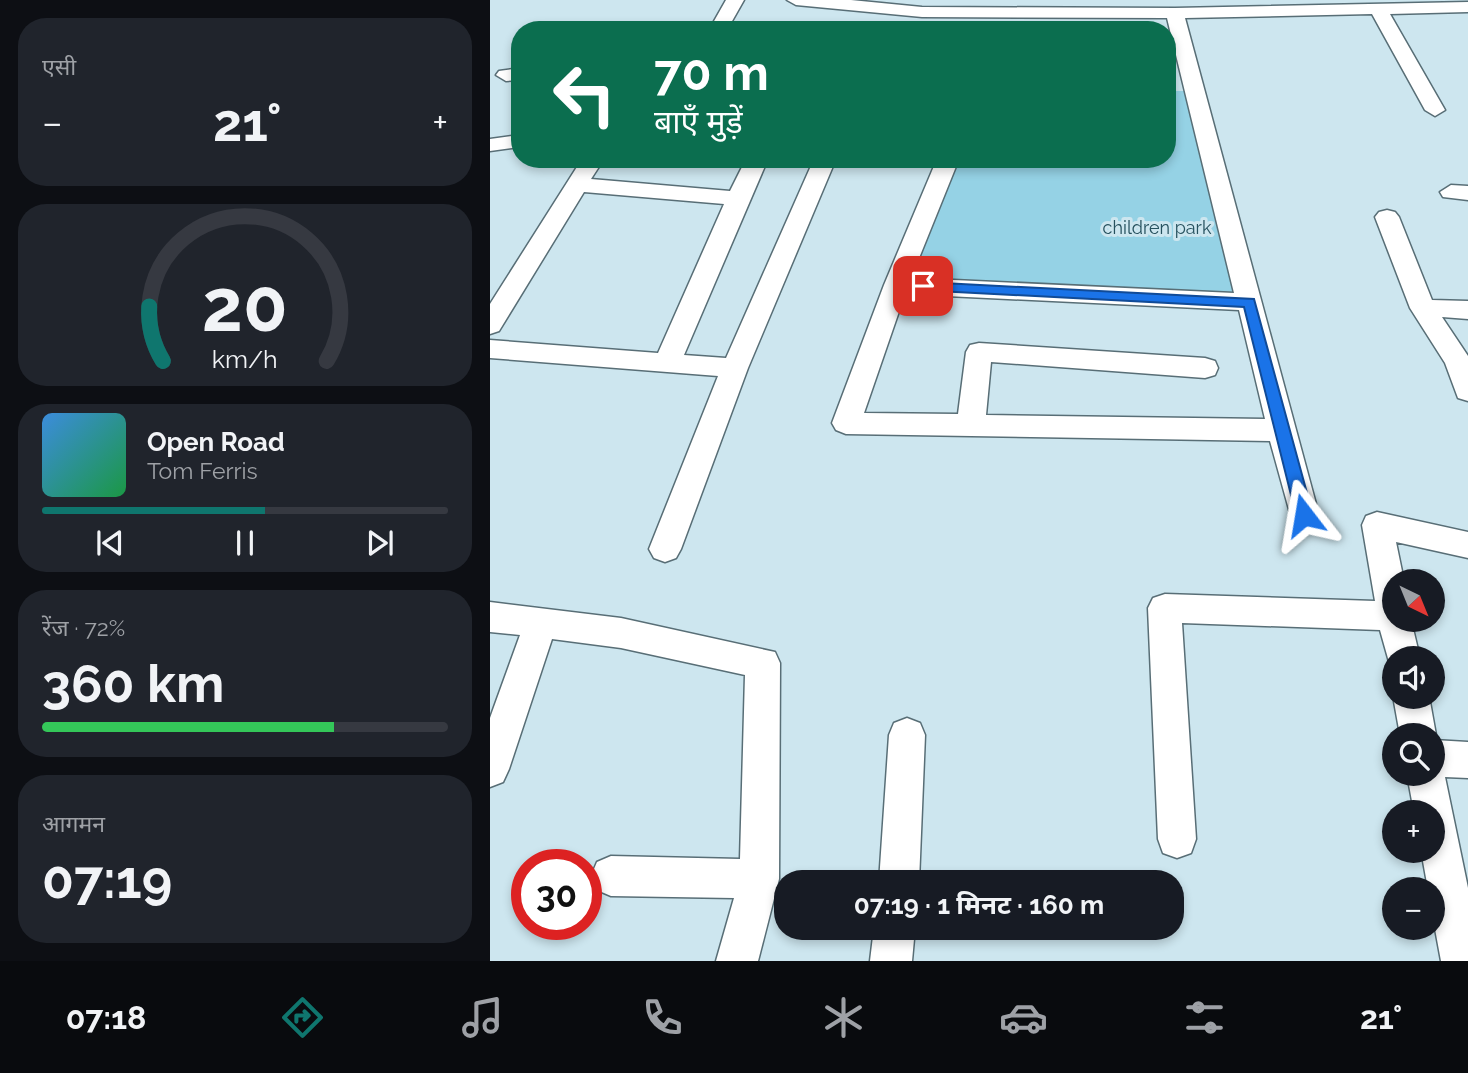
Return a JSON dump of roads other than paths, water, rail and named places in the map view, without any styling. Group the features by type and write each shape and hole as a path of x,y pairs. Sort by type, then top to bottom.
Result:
{"street":[{"path":"723,21 735,0"},
{"path":"796,0 1010,21 1175,13 1468,6"},
{"path":"1378,9 1436,110"},
{"path":"1175,13 1188,91 1250,302 1304,515"},
{"path":"490,145 511,142"},
{"path":"490,325 588,168"},
{"path":"667,363 753,168"},
{"path":"665,549 735,368 821,168"},
{"path":"943,168 896,285 846,423 1283,430"},
{"path":"580,185 738,198"},
{"path":"1387,217 1423,308 1458,362 1468,391"},
{"path":"896,285 1250,302"},
{"path":"1423,308 1468,310"},
{"path":"490,349 735,368"},
{"path":"971,424 979,352 1205,368"},
{"path":"1386,569 1377,525 1468,545"},
{"path":"1177,839 1165,608 1382,616"},
{"path":"490,617 621,632 763,663 759,879 737,961"},
{"path":"490,769 541,623"},
{"path":"900,870 907,735"},
{"path":"1445,759 1468,760"},
{"path":"1428,786 1462,961"},
{"path":"611,876 759,879"},
{"path":"891,961 894,940"}],"park label":[{"name":"children park","path":"1157,228"}]}
